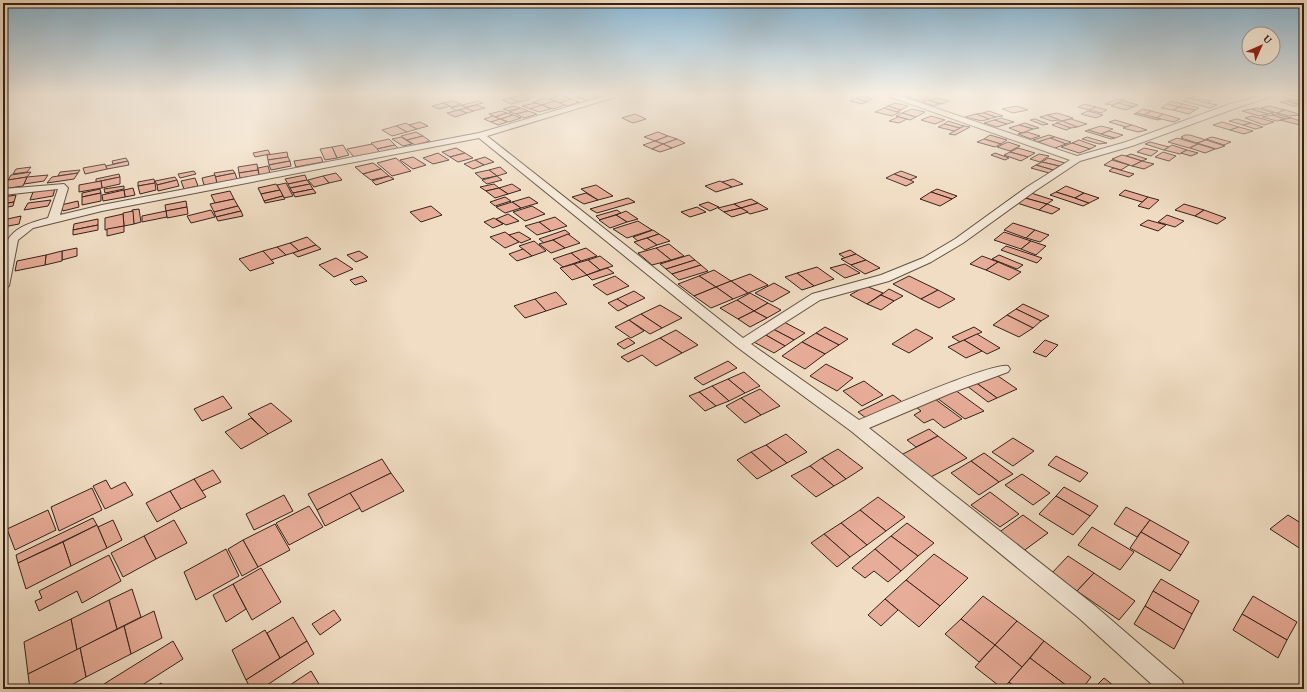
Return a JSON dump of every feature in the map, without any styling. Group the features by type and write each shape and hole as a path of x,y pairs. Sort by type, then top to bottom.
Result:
{"street":[{"path":"3,286 12,240 16,235 29,226 176,193 481,135 505,127"},
{"path":"986,127 1077,159"},
{"path":"742,344 816,297 880,279 927,260 959,241 1031,189 1077,159 1129,144 1175,127"},
{"path":"481,135 742,344 857,427 1087,612 1174,689"},
{"path":"3,192 62,186 63,188 53,220"},
{"path":"857,427 946,390 1003,369"}],"building":[{"path":"398,127 414,127 417,129 407,132"},
{"path":"398,127 407,132 392,136 382,130"},
{"path":"939,127 960,128 954,131"},
{"path":"962,127 969,127 955,135 949,134"},
{"path":"1027,127 1039,128 1033,129"},
{"path":"1027,127 1033,129 1022,133 1009,128"},
{"path":"1058,127 1071,128 1066,130"},
{"path":"1097,127 1113,129 1101,134 1088,130"},
{"path":"1139,127 1147,130 1138,132 1123,128"},
{"path":"1221,127 1238,127 1230,130"},
{"path":"1240,127 1253,131 1244,134 1230,130"},
{"path":"1250,127 1262,127 1255,129"},
{"path":"1088,130 1115,138 1111,139 1085,131"},
{"path":"1109,131 1123,135 1115,138 1101,134"},
{"path":"416,132 423,136 407,140 401,136"},
{"path":"658,132 668,136 655,141 644,137"},
{"path":"1027,132 1040,136 1031,139 1018,134"},
{"path":"990,135 1007,140 1001,144 984,139"},
{"path":"1049,135 1055,137 1038,142 1033,140"},
{"path":"1185,135 1206,140 1197,143 1181,138"},
{"path":"423,136 430,141 415,145 407,140"},
{"path":"668,136 677,139 663,144 655,141"},
{"path":"401,137 412,144 403,146 392,139"},
{"path":"1055,137 1071,142 1066,144 1050,138"},
{"path":"1087,137 1107,143 1099,144 1082,139"},
{"path":"1212,137 1231,142 1224,145 1206,139"},
{"path":"1050,138 1066,144 1055,148 1038,142"},
{"path":"1177,138 1198,144 1189,148 1168,142"},
{"path":"389,139 395,145 377,149 371,143"},
{"path":"677,139 685,143 672,148 663,144"},
{"path":"984,139 1001,144 995,147 977,142"},
{"path":"1079,140 1096,146 1090,149 1072,143"},
{"path":"1206,140 1225,146 1216,149 1197,143"},
{"path":"655,141 663,144 652,149 643,145"},
{"path":"1008,142 1020,146 1010,151 997,147"},
{"path":"1150,142 1169,147 1164,150 1145,144"},
{"path":"1072,143 1090,149 1079,153 1061,147"},
{"path":"372,144 381,152 354,157 347,149"},
{"path":"663,144 672,148 660,152 652,149"},
{"path":"1198,144 1215,149 1205,153 1190,148"},
{"path":"343,145 349,155 337,158 332,147"},
{"path":"395,145 398,148 380,152 377,149"},
{"path":"1172,145 1187,150 1180,154 1164,150"},
{"path":"332,147 337,158 325,160 320,149"},
{"path":"456,148 465,153 450,157 442,152"},
{"path":"1018,148 1035,153 1028,157 1010,152"},
{"path":"1144,148 1158,151 1151,156 1137,152"},
{"path":"268,150 270,154 255,157 253,153"},
{"path":"1187,150 1198,153 1191,156 1181,153"},
{"path":"287,152 288,157 268,160 267,155"},
{"path":"1010,152 1028,157 1021,161 1004,155"},
{"path":"1163,152 1176,156 1169,161 1155,157"},
{"path":"438,153 449,160 433,164 423,158"},
{"path":"465,153 473,158 458,162 450,157"},
{"path":"995,153 1009,158 1005,160 991,155"},
{"path":"1039,154 1049,156 1040,162 1030,159"},
{"path":"1131,154 1147,159 1142,161 1126,156"},
{"path":"1122,155 1142,161 1132,166 1112,159"},
{"path":"288,157 290,161 269,165 268,160"},
{"path":"321,157 323,162 296,167 294,161"},
{"path":"413,157 426,165 413,169 400,160"},
{"path":"485,157 494,162 484,165 475,160"},
{"path":"126,158 128,161 113,164 112,161"},
{"path":"396,158 411,171 392,176 377,163"},
{"path":"1048,158 1065,163 1059,166 1042,162"},
{"path":"475,160 484,165 473,169 464,164"},
{"path":"1112,160 1129,165 1121,170 1104,165"},
{"path":"128,161 129,165 107,169 106,166"},
{"path":"290,161 291,166 271,170 269,165"},
{"path":"1142,161 1154,164 1144,169 1132,166"},
{"path":"1042,162 1059,166 1053,170 1036,165"},
{"path":"373,163 381,169 363,174 355,167"},
{"path":"105,164 107,169 85,174 83,168"},
{"path":"257,164 258,170 239,173 238,167"},
{"path":"1036,165 1053,170 1049,173 1031,168"},
{"path":"268,166 270,173 259,175 258,168"},
{"path":"31,167 27,172 13,174 16,169"},
{"path":"500,167 507,173 497,176 489,170"},
{"path":"1113,168 1134,174 1129,177 1109,171"},
{"path":"381,169 389,176 371,180 363,174"},
{"path":"80,170 78,173 58,176 60,172"},
{"path":"233,170 235,173 215,177 214,173"},
{"path":"258,170 259,175 240,178 239,173"},
{"path":"489,170 497,176 482,179 475,173"},
{"path":"194,171 196,174 180,178 178,174"},
{"path":"901,171 917,177 910,180 894,174"},
{"path":"31,172 27,177 8,180 11,175"},
{"path":"78,173 74,179 47,183 52,177"},
{"path":"235,173 237,179 217,183 215,177"},
{"path":"336,173 342,180 329,183 323,176"},
{"path":"119,174 120,177 96,182 96,179"},
{"path":"894,174 914,182 906,186 886,178"},
{"path":"48,175 44,181 24,184 27,177"},
{"path":"215,175 217,183 204,185 202,178"},
{"path":"305,175 307,180 288,184 285,179"},
{"path":"323,176 329,183 314,187 308,180"},
{"path":"389,176 394,179 376,185 372,181"},
{"path":"497,176 502,180 487,184 482,180"},
{"path":"27,177 23,186 3,189 8,180"},
{"path":"120,177 120,184 102,188 101,181"},
{"path":"175,177 177,180 157,185 155,181"},
{"path":"195,178 198,186 184,189 181,181"},
{"path":"154,179 155,183 138,186 138,182"},
{"path":"733,179 743,184 732,187 722,182"},
{"path":"177,180 179,186 158,191 157,185"},
{"path":"307,180 310,184 290,188 288,184"},
{"path":"101,181 102,188 79,192 79,185"},
{"path":"720,181 732,187 716,192 705,186"},
{"path":"155,183 156,190 140,194 138,186"},
{"path":"286,183 293,196 284,198 277,185"},
{"path":"276,184 280,190 261,194 258,188"},
{"path":"310,184 313,189 293,193 290,188"},
{"path":"494,184 499,188 486,191 480,187"},
{"path":"512,184 521,190 508,194 499,188"},
{"path":"596,185 613,196 598,200 581,189"},
{"path":"124,186 124,189 105,193 104,189"},
{"path":"1066,186 1084,193 1075,198 1056,192"},
{"path":"55,188 53,196 30,200 33,192"},
{"path":"133,188 135,195 125,197 124,190"},
{"path":"499,188 508,194 495,198 486,191"},
{"path":"100,189 101,193 82,197 82,193"},
{"path":"313,189 316,193 295,197 293,193"},
{"path":"937,189 957,196 952,199 931,192"},
{"path":"124,190 125,197 103,201 102,195"},
{"path":"280,190 283,196 264,201 261,194"},
{"path":"1125,190 1148,197 1142,202 1119,195"},
{"path":"230,191 234,199 215,203 211,195"},
{"path":"931,192 952,199 940,206 920,199"},
{"path":"1056,192 1089,203 1083,206 1050,195"},
{"path":"101,193 101,201 82,205 82,197"},
{"path":"586,193 598,200 584,204 572,197"},
{"path":"1031,193 1053,200 1047,204 1025,198"},
{"path":"1084,193 1099,198 1089,203 1075,198"},
{"path":"16,195 14,202 3,204 3,197"},
{"path":"283,196 285,199 265,203 264,201"},
{"path":"505,197 511,201 495,206 490,202"},
{"path":"529,197 538,203 521,208 512,202"},
{"path":"1148,197 1159,200 1149,209 1138,206"},
{"path":"628,198 635,202 597,213 590,209"},
{"path":"1025,198 1047,204 1039,210 1017,203"},
{"path":"234,199 238,206 214,212 210,204"},
{"path":"751,199 758,203 741,208 734,204"},
{"path":"51,200 48,206 24,210 28,203"},
{"path":"78,201 79,207 63,211 61,205"},
{"path":"186,201 187,207 166,211 165,205"},
{"path":"14,202 13,206 3,208 3,204"},
{"path":"512,202 521,208 505,213 496,207"},
{"path":"708,202 719,207 710,211 699,205"},
{"path":"758,203 768,209 750,214 741,208"},
{"path":"734,204 741,208 724,212 718,208"},
{"path":"1047,204 1060,209 1052,214 1039,210"},
{"path":"1184,204 1204,210 1195,216 1175,210"},
{"path":"238,206 241,211 216,217 214,212"},
{"path":"431,206 442,215 421,222 410,212"},
{"path":"532,206 545,214 525,221 513,212"},
{"path":"187,207 188,214 167,218 166,211"},
{"path":"697,207 706,212 690,217 681,212"},
{"path":"741,208 748,212 732,217 724,212"},
{"path":"139,209 141,222 134,224 132,210"},
{"path":"211,210 215,217 191,223 187,216"},
{"path":"617,210 621,213 600,220 596,216"},
{"path":"1204,210 1226,218 1217,224 1195,216"},
{"path":"133,211 134,224 124,226 123,213"},
{"path":"166,211 167,217 142,222 142,216"},
{"path":"241,211 243,216 218,221 216,217"},
{"path":"626,211 638,219 627,222 616,215"},
{"path":"123,214 124,226 105,230 105,218"},
{"path":"508,214 519,221 506,225 496,219"},
{"path":"616,215 627,222 610,228 599,220"},
{"path":"1167,215 1184,221 1175,227 1158,222"},
{"path":"21,216 19,224 3,227 3,220"},
{"path":"555,217 567,226 551,231 539,222"},
{"path":"494,218 503,224 493,228 484,222"},
{"path":"98,219 98,225 73,230 74,224"},
{"path":"1148,220 1166,225 1158,231 1140,225"},
{"path":"638,221 652,230 627,238 613,229"},
{"path":"539,222 551,231 537,235 525,226"},
{"path":"1013,223 1035,230 1026,238 1004,230"},
{"path":"98,225 98,230 73,235 73,230"},
{"path":"124,226 124,232 107,236 107,229"},
{"path":"565,230 570,234 544,243 539,239"},
{"path":"653,230 659,234 638,241 633,237"},
{"path":"1035,230 1049,235 1040,242 1026,238"},
{"path":"505,232 519,242 505,248 490,237"},
{"path":"519,232 531,239 521,243 509,235"},
{"path":"1004,232 1031,241 1021,249 994,240"},
{"path":"568,234 580,243 565,248 553,240"},
{"path":"659,234 670,241 657,245 647,238"},
{"path":"307,237 316,245 299,251 290,243"},
{"path":"647,238 657,245 645,250 634,242"},
{"path":"553,240 565,248 551,253 539,244"},
{"path":"534,241 546,251 532,256 519,246"},
{"path":"1031,241 1046,246 1036,255 1021,249"},
{"path":"290,243 299,251 286,255 277,247"},
{"path":"669,244 684,256 671,260 656,248"},
{"path":"316,245 321,249 298,257 293,253"},
{"path":"1006,246 1042,258 1037,263 1001,250"},
{"path":"277,247 286,255 271,260 263,251"},
{"path":"77,248 77,256 62,260 62,251"},
{"path":"586,248 597,256 581,261 571,253"},
{"path":"656,248 671,260 652,265 638,253"},
{"path":"523,249 532,256 517,261 509,254"},
{"path":"850,250 856,254 845,258 839,254"},
{"path":"62,251 62,261 45,265 46,255"},
{"path":"263,251 274,263 250,271 239,259"},
{"path":"359,251 368,257 356,262 347,255"},
{"path":"571,253 581,261 563,267 553,259"},
{"path":"856,254 866,260 851,265 841,259"},
{"path":"46,255 45,265 15,271 17,261"},
{"path":"689,255 695,260 666,269 660,264"},
{"path":"999,255 1023,265 1017,269 992,259"},
{"path":"600,256 613,266 600,270 588,260"},
{"path":"982,256 998,262 986,270 970,264"},
{"path":"336,258 353,269 334,277 319,265"},
{"path":"588,260 600,270 587,275 574,264"},
{"path":"695,260 701,265 672,274 666,269"},
{"path":"866,260 880,268 865,274 851,265"},
{"path":"998,262 1021,272 1009,280 986,270"},
{"path":"574,264 587,275 572,280 560,268"},
{"path":"845,264 860,273 845,278 830,268"},
{"path":"701,265 708,271 679,280 672,274"},
{"path":"817,267 834,279 814,286 797,273"},
{"path":"607,268 614,273 592,280 587,275"},
{"path":"714,270 731,281 716,287 699,276"},
{"path":"797,273 814,286 802,290 785,277"},
{"path":"750,274 768,285 748,293 731,281"},
{"path":"362,276 367,281 355,285 350,280"},
{"path":"615,276 629,286 607,295 593,285"},
{"path":"699,276 716,287 694,296 678,284"},
{"path":"909,276 938,290 921,299 893,284"},
{"path":"731,281 748,293 733,299 716,287"},
{"path":"774,283 790,292 772,302 755,293"},
{"path":"866,286 883,293 867,304 850,295"},
{"path":"716,287 733,299 711,308 694,296"},
{"path":"889,289 903,296 894,301 881,295"},
{"path":"938,290 955,299 939,308 921,299"},
{"path":"634,291 645,298 628,306 617,299"},
{"path":"556,292 567,304 546,311 535,299"},
{"path":"750,293 768,303 754,311 737,300"},
{"path":"881,295 894,301 881,310 867,304"},
{"path":"535,299 546,311 525,318 514,306"},
{"path":"617,299 628,306 618,311 608,303"},
{"path":"737,300 754,311 738,319 720,308"},
{"path":"768,303 781,310 767,318 754,311"},
{"path":"1023,304 1049,316 1041,321 1016,309"},
{"path":"660,305 682,318 662,328 641,314"},
{"path":"1016,309 1041,321 1033,328 1007,315"},
{"path":"754,311 767,318 750,327 738,319"},
{"path":"641,314 662,328 650,334 629,320"},
{"path":"1007,315 1033,328 1019,337 993,325"},
{"path":"629,320 644,331 631,338 615,327"},
{"path":"784,322 805,333 794,340 773,329"},
{"path":"825,327 848,339 839,345 816,333"},
{"path":"974,327 982,332 960,342 952,337"},
{"path":"773,329 794,340 785,346 764,334"},
{"path":"916,329 933,338 909,353 892,344"},
{"path":"676,330 698,345 682,353 660,338"},
{"path":"816,333 839,345 825,354 802,342"},
{"path":"764,334 785,346 774,353 752,341"},
{"path":"977,334 1000,348 987,354 964,340"},
{"path":"628,338 635,343 624,349 617,344"},
{"path":"660,338 682,353 656,366 642,355 628,362 621,357"},
{"path":"964,340 982,351 966,358 948,347"},
{"path":"1045,340 1058,345 1046,357 1033,352"},
{"path":"802,342 825,354 805,369 782,356"},
{"path":"728,361 737,368 703,385 694,378"},
{"path":"826,364 853,378 837,391 810,376"},
{"path":"744,372 760,386 745,393 728,379"},
{"path":"995,374 1017,389 997,398 975,382"},
{"path":"728,379 745,393 729,401 712,386"},
{"path":"864,381 883,395 862,406 843,391"},
{"path":"975,382 997,398 988,402 967,386"},
{"path":"712,386 729,401 716,406 699,392"},
{"path":"760,389 780,406 761,415 741,398"},
{"path":"955,390 984,411 965,419 937,398"},
{"path":"699,392 716,406 705,411 689,396"},
{"path":"893,395 905,404 870,421 858,412"},
{"path":"223,396 232,408 202,421 194,409"},
{"path":"741,398 761,415 745,423 726,406"},
{"path":"935,399 962,419 944,428 933,419 924,423 914,415 921,411 916,407"},
{"path":"271,403 292,421 268,434 248,414"},
{"path":"251,418 268,434 241,449 225,432"},
{"path":"929,429 938,436 916,447 907,440"},
{"path":"786,434 807,452 787,463 766,445"},
{"path":"938,436 967,458 929,478 901,455"},
{"path":"1013,438 1034,451 1013,466 992,452"},
{"path":"766,445 787,463 772,471 751,452"},
{"path":"838,449 863,468 846,479 822,458"},
{"path":"751,452 772,471 757,479 737,460"},
{"path":"984,453 1013,474 999,482 971,461"},
{"path":"1056,456 1088,473 1080,482 1048,465"},
{"path":"822,458 846,479 834,486 810,466"},
{"path":"382,459 391,473 317,510 308,494"},
{"path":"971,461 999,482 979,495 951,473"},
{"path":"810,466 834,486 816,497 791,476"},
{"path":"213,470 221,482 202,491 194,479"},
{"path":"391,473 404,491 362,512 350,493"},
{"path":"1022,474 1050,493 1033,505 1005,485"},
{"path":"194,479 206,497 181,509 170,491"},
{"path":"106,480 111,489 125,482 133,495 105,509 93,486"},
{"path":"1064,487 1098,506 1090,516 1056,496"},
{"path":"92,488 102,510 59,531 51,507"},
{"path":"170,491 181,509 157,522 146,503"},
{"path":"990,492 1019,514 1000,527 971,505"},
{"path":"350,493 360,508 325,526 317,510"},
{"path":"284,495 293,511 254,530 246,514"},
{"path":"1056,496 1090,516 1073,535 1039,514"},
{"path":"878,497 905,517 886,531 860,510"},
{"path":"309,506 323,527 289,545 276,523"},
{"path":"1126,507 1150,520 1137,537 1114,524"},
{"path":"48,510 56,530 15,550 7,529"},
{"path":"860,510 886,531 867,545 841,523"},
{"path":"1023,515 1048,533 1022,552 998,533"},
{"path":"1288,515 1304,525 1304,551 1270,529"},
{"path":"93,518 97,525 18,563 16,555"},
{"path":"113,520 122,540 107,548 98,527"},
{"path":"174,520 187,543 156,559 144,536"},
{"path":"1150,520 1189,542 1181,555 1141,532"},
{"path":"841,523 867,545 850,557 824,534"},
{"path":"907,523 934,543 918,556 891,536"},
{"path":"275,524 290,550 258,567 243,540"},
{"path":"97,525 107,548 71,566 63,542"},
{"path":"1092,527 1134,552 1120,570 1078,545"},
{"path":"1141,532 1181,555 1170,571 1130,548"},
{"path":"824,534 850,557 837,567 811,543"},
{"path":"144,536 156,559 123,577 111,553"},
{"path":"891,536 918,556 901,571 875,549"},
{"path":"243,540 258,567 242,576 228,549"},
{"path":"63,542 71,566 26,589 18,563"},
{"path":"226,549 239,576 196,600 184,572"},
{"path":"875,549 901,571 888,582 874,571 865,578 852,568"},
{"path":"934,554 968,578 940,606 906,580"},
{"path":"109,555 121,581 82,603 77,591 39,611 35,601 42,598 39,591"},
{"path":"1068,556 1094,573 1077,591 1051,574"},
{"path":"261,568 281,602 252,620 233,584"},
{"path":"1094,573 1135,601 1119,620 1077,591"},
{"path":"1161,579 1199,601 1192,614 1153,591"},
{"path":"906,580 940,606 919,627 885,599"},
{"path":"233,584 246,609 226,622 213,595"},
{"path":"132,589 141,617 117,629 109,600"},
{"path":"1153,591 1192,614 1184,630 1145,606"},
{"path":"983,596 1017,621 995,645 961,619"},
{"path":"1253,596 1297,622 1287,640 1242,614"},
{"path":"885,599 898,610 881,626 868,615"},
{"path":"109,600 117,629 77,650 71,619"},
{"path":"1145,606 1184,630 1174,649 1134,624"},
{"path":"334,610 341,620 320,635 312,624"},
{"path":"154,611 162,638 131,654 124,626"},
{"path":"1242,614 1287,640 1278,658 1233,630"},
{"path":"293,617 307,641 280,658 267,633"},
{"path":"71,619 77,650 28,674 24,642"},
{"path":"961,619 995,645 979,662 945,634"},
{"path":"1017,621 1044,641 1022,667 995,645"},
{"path":"124,626 131,654 86,677 80,648"},
{"path":"265,630 280,658 246,680 232,650"},
{"path":"173,641 183,659 136,689 106,689 104,684"},
{"path":"307,641 314,654 261,689 251,689 246,680"},
{"path":"1044,641 1091,677 1082,689 1071,689 1030,658"},
{"path":"995,645 1022,667 1003,689 975,667"},
{"path":"80,648 86,677 64,689 30,689 28,674"},
{"path":"1030,658 1071,689 1017,689 1009,682"},
{"path":"311,671 322,689 284,689"},
{"path":"1104,678 1118,689 1093,689"},
{"path":"1009,682 1017,689 1003,689"},
{"path":"161,683 164,689 151,689"}]}
